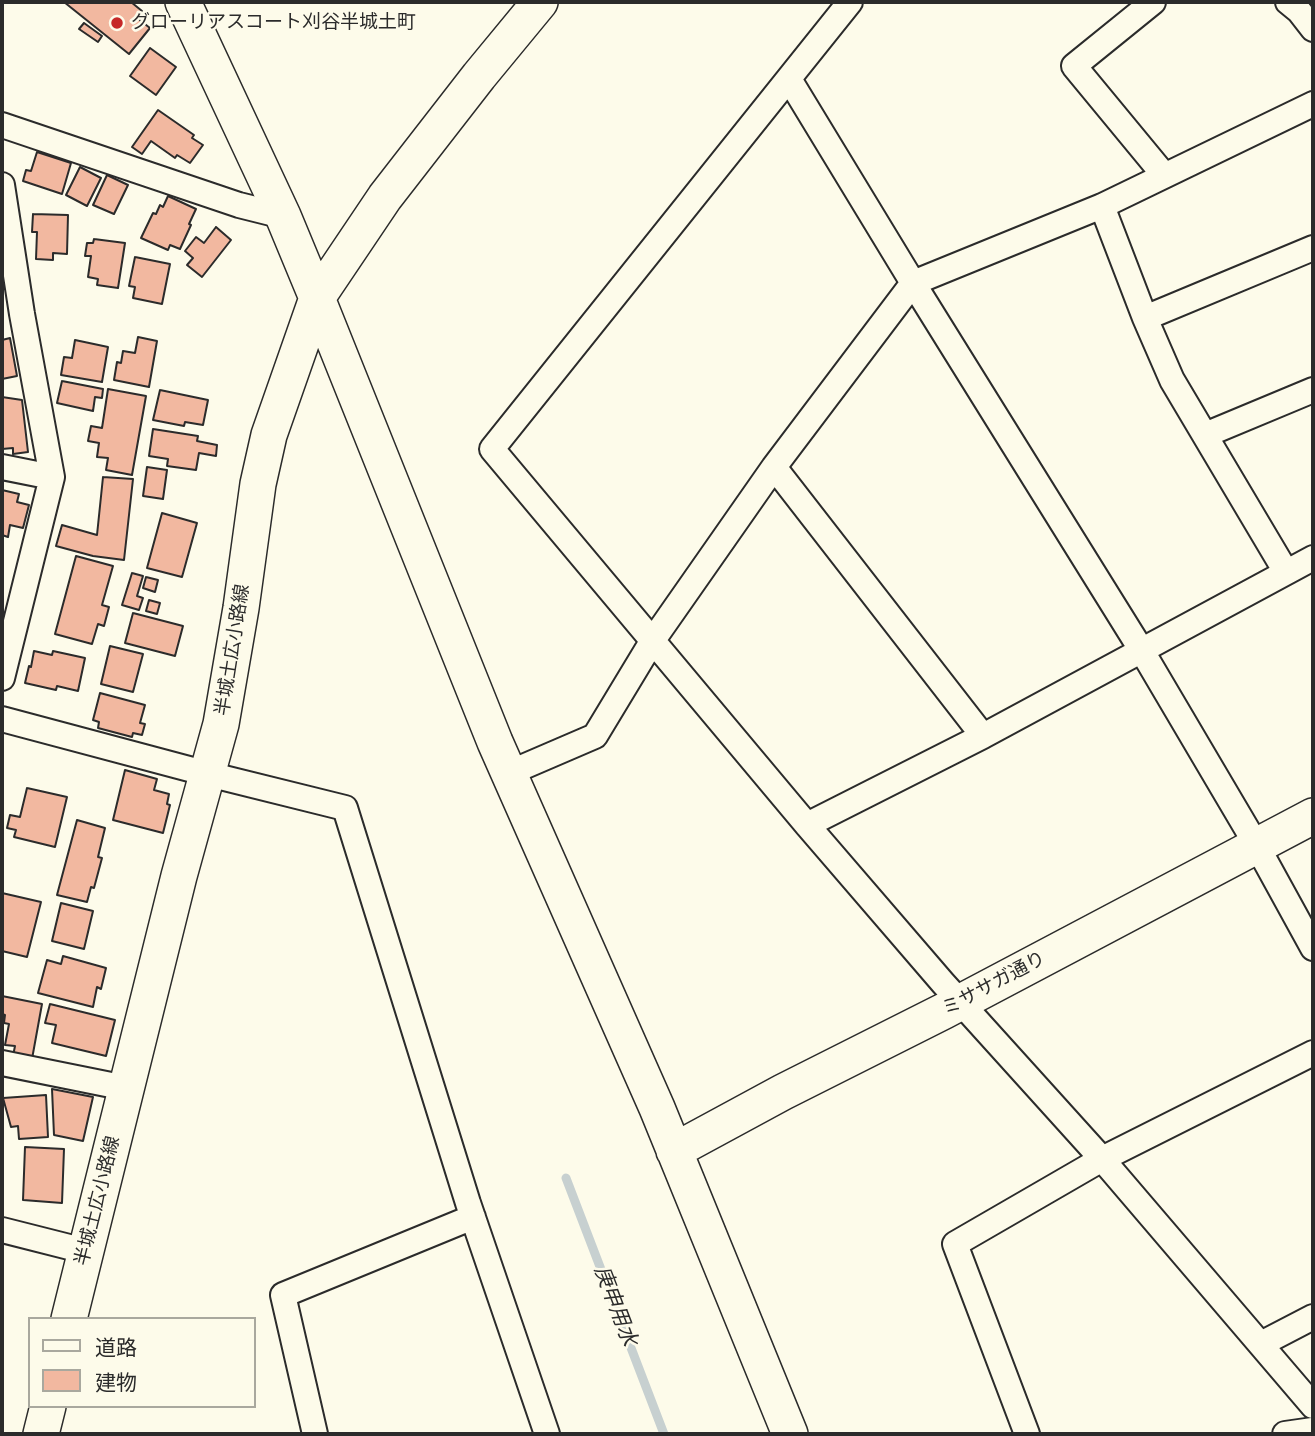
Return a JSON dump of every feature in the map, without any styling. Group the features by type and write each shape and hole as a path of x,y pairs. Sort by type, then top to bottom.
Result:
{"street":[{"path":"183,2 283,216 495,742 674,1151 790,1434"},
{"name":"半城土広小路線","path":"69,1317 179,876 221,724 258,484 269,435 317,298 385,197 540,2"},
{"path":"850,2 492,449 807,825 960,1002 1102,1159 1313,1406"},
{"path":"1153,2 1074,66 1164,175"},
{"path":"1288,2 1313,29"},
{"path":"789,79 1142,651 1257,846 1313,948"},
{"path":"509,774 595,736 653,640 774,467 913,283 1102,206 1313,104"},
{"path":"2,125 239,205 283,216"},
{"path":"2,185 12,312 52,477 2,678"},
{"path":"1102,206 1172,380 1286,572"},
{"path":"1145,318 1313,248"},
{"path":"1205,435 1313,390"},
{"path":"2,467 52,477"},
{"path":"774,467 983,736"},
{"path":"807,825 983,736 1313,558"},
{"path":"2,719 345,808 473,1217 547,1434"},
{"name":"ミササガ通り","path":"674,1151 1313,816"},
{"path":"1027,1434 955,1244 1102,1159 1313,1053"},
{"path":"2,1063 125,1088"},
{"path":"315,1434 284,1295 473,1217"},
{"path":"2,1230 85,1251"},
{"path":"1261,1344 1313,1317"},
{"path":"41,1434 48,1408"},
{"path":"1284,1434 1313,1430"}],"building":[{"name":"グローリアスコート刈谷半城土町","path":"64,2 131,2 142,11 137,18 150,28 129,54"},
{"path":"84,23 102,36 98,42 79,29"},
{"path":"150,48 176,67 156,95 130,76"},
{"path":"158,110 194,135 192,138 203,145 190,163 177,155 175,158 151,141 142,154 132,147"},
{"path":"37,152 71,163 62,194 23,181 26,170 31,171"},
{"path":"80,167 101,178 87,206 66,195"},
{"path":"107,175 128,185 114,214 93,205"},
{"path":"168,196 196,209 180,249 170,245 168,250 141,238 153,213 156,214 160,205 163,207"},
{"path":"33,214 68,215 67,254 53,253 53,260 36,259 37,232 32,232"},
{"path":"216,227 231,240 202,277 187,265 193,258 185,251 196,237 204,243"},
{"path":"94,239 125,243 118,288 97,285 98,279 88,277 91,256 85,256 87,243 93,243"},
{"path":"135,257 170,264 162,304 133,298 135,287 129,286"},
{"path":"138,337 157,341 149,387 114,380 117,362 121,363 123,351 135,353"},
{"path":"10,338 17,376 2,379 2,340"},
{"path":"75,340 108,347 102,382 61,375 64,357 72,358"},
{"path":"62,381 103,389 102,398 95,397 93,411 57,403"},
{"path":"108,389 146,396 132,475 106,470 108,458 97,457 99,443 88,441 91,426 102,428"},
{"path":"160,390 208,400 203,425 185,422 184,426 153,420"},
{"path":"2,397 22,400 28,452 13,454 13,448 2,449"},
{"path":"153,429 198,436 197,441 217,445 216,456 199,453 196,470 167,466 168,459 149,456"},
{"path":"147,467 167,470 163,499 143,496"},
{"path":"103,477 133,479 124,560 93,556 56,546 62,525 97,535"},
{"path":"2,490 19,494 17,502 29,505 23,528 10,525 8,537 2,535"},
{"path":"162,513 197,523 182,577 147,568"},
{"path":"76,556 113,566 102,605 109,607 104,626 98,624 92,644 55,634"},
{"path":"132,573 143,576 137,596 143,598 139,610 122,605"},
{"path":"146,577 158,580 155,592 143,588"},
{"path":"149,600 160,603 157,614 146,611"},
{"path":"133,613 183,626 175,656 125,643"},
{"path":"110,646 143,654 133,692 101,684"},
{"path":"34,651 52,655 53,651 85,658 78,691 57,686 56,690 25,683"},
{"path":"100,693 145,705 140,723 145,724 142,735 133,733 132,737 98,728 99,722 93,720"},
{"path":"125,770 157,779 154,790 169,794 167,804 170,805 163,833 113,820"},
{"path":"27,788 67,797 55,847 14,837 16,830 7,828 10,815 20,817"},
{"path":"77,820 105,828 98,857 102,858 94,888 91,887 87,902 57,895"},
{"path":"2,893 41,902 27,957 2,951"},
{"path":"61,903 93,911 84,949 52,941"},
{"path":"63,956 106,968 101,989 97,987 93,1007 38,993 47,960 61,964"},
{"path":"2,996 42,1004 32,1059 13,1056 15,1046 5,1045 9,1024 4,1023"},
{"path":"50,1004 115,1020 106,1056 52,1043 56,1025 45,1023"},
{"path":"52,1089 93,1097 83,1141 54,1135"},
{"path":"46,1095 48,1137 19,1139 18,1126 11,1127 3,1098"},
{"path":"25,1147 64,1149 62,1203 23,1200"}],"waterway":[{"name":"庚申用水","path":"566,1178 664,1434"}],"place":[{"name":"グローリアスコート刈谷半城土町","path":"117,23"}]}
